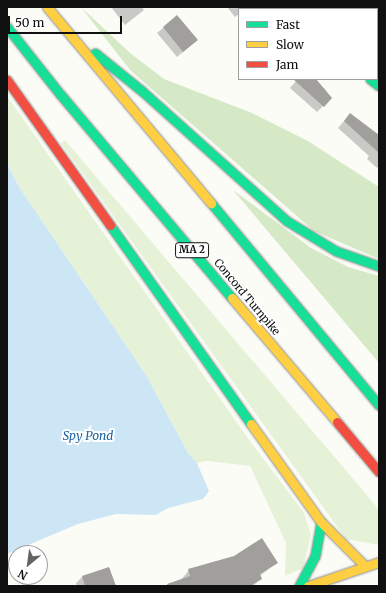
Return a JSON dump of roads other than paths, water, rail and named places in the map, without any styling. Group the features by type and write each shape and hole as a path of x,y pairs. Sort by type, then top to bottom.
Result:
{"main road":[{"path":"47,7 59,24 379,405"},
{"path":"59,24 142,91 287,221 336,251 379,266"},
{"name":"Concord Turnpike","path":"7,27 60,94 379,472"},
{"path":"7,80 322,522 374,575"},
{"path":"299,586 315,556 322,522"},
{"path":"308,586 379,562"}],"water":[{"name":"Spy Pond","path":"7,163 19,187 146,375 188,453 197,463 209,491 203,499 168,508 156,515 116,514 78,524 28,545 8,545 7,554"}]}
